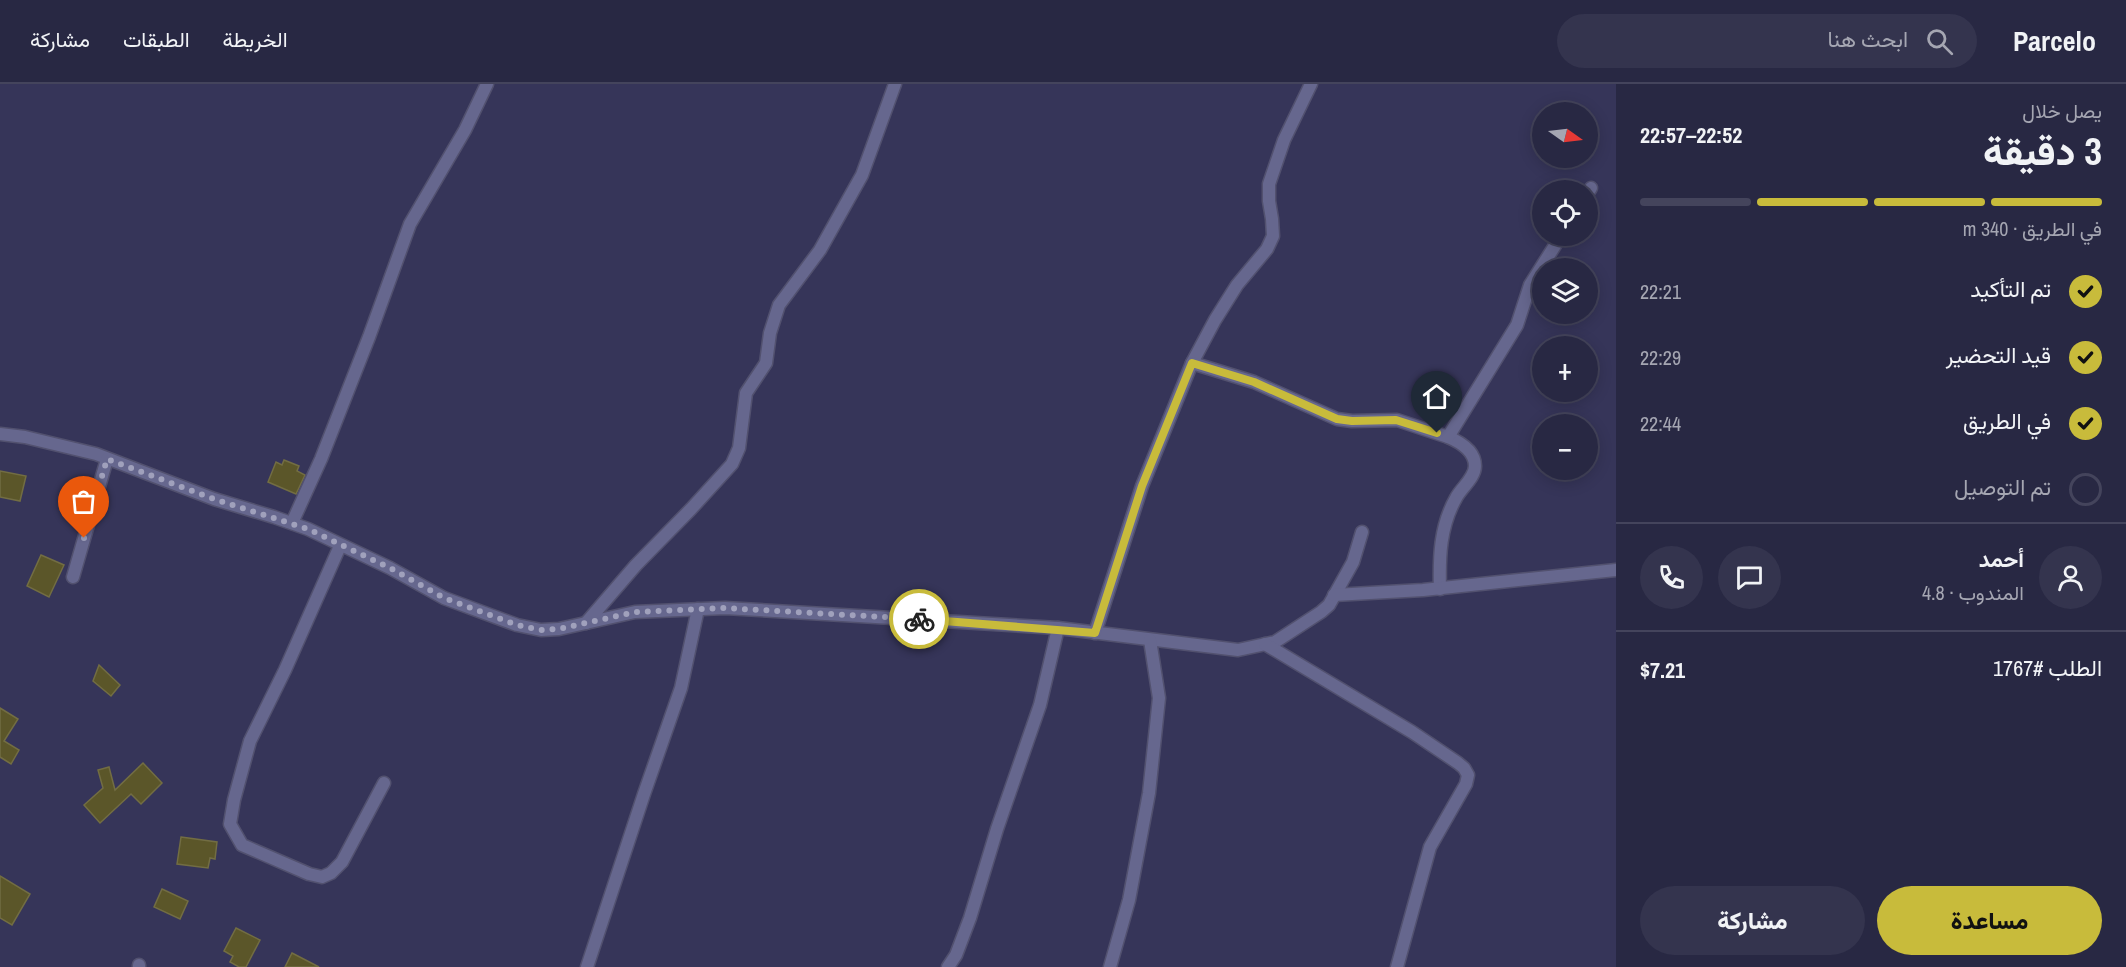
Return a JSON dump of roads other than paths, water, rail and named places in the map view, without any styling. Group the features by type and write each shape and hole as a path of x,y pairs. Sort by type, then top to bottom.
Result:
{"street":[{"path":"292,524 321,459 369,337 410,224 465,130 487,84"},
{"path":"586,623 636,565 732,464 739,448 747,393 766,363 770,333 779,305 820,250 862,175 895,84"},
{"path":"1095,633 1142,486 1192,363 1231,294 1267,249 1273,236 1269,184 1284,140 1311,84"},
{"path":"1448,437 1517,324 1530,285 1555,246"},
{"path":"1192,363 1254,382 1337,419 1396,420 1461,443 1473,457 1475,467 1471,477 1456,498 1445,523 1440,544 1440,589"},
{"path":"0,434 25,437 96,454 214,499 308,529 390,568 444,598 517,625 541,630 559,629 635,612 725,608 1058,628 1238,650 1275,642 1329,605 1353,562 1362,532"},
{"path":"73,577 107,459"},
{"path":"340,546 285,670 250,741 230,824 242,845 309,874 322,877 331,873 342,862 384,783"},
{"path":"1334,595 1440,589 1616,570"},
{"path":"587,967 681,688 698,609"},
{"path":"948,967 956,955 970,918 997,829 1040,705 1058,628"},
{"path":"1110,967 1129,900 1149,794 1159,698 1150,640"},
{"path":"1264,644 1412,732 1464,768 1468,776 1466,784 1430,847 1397,967"}]}
